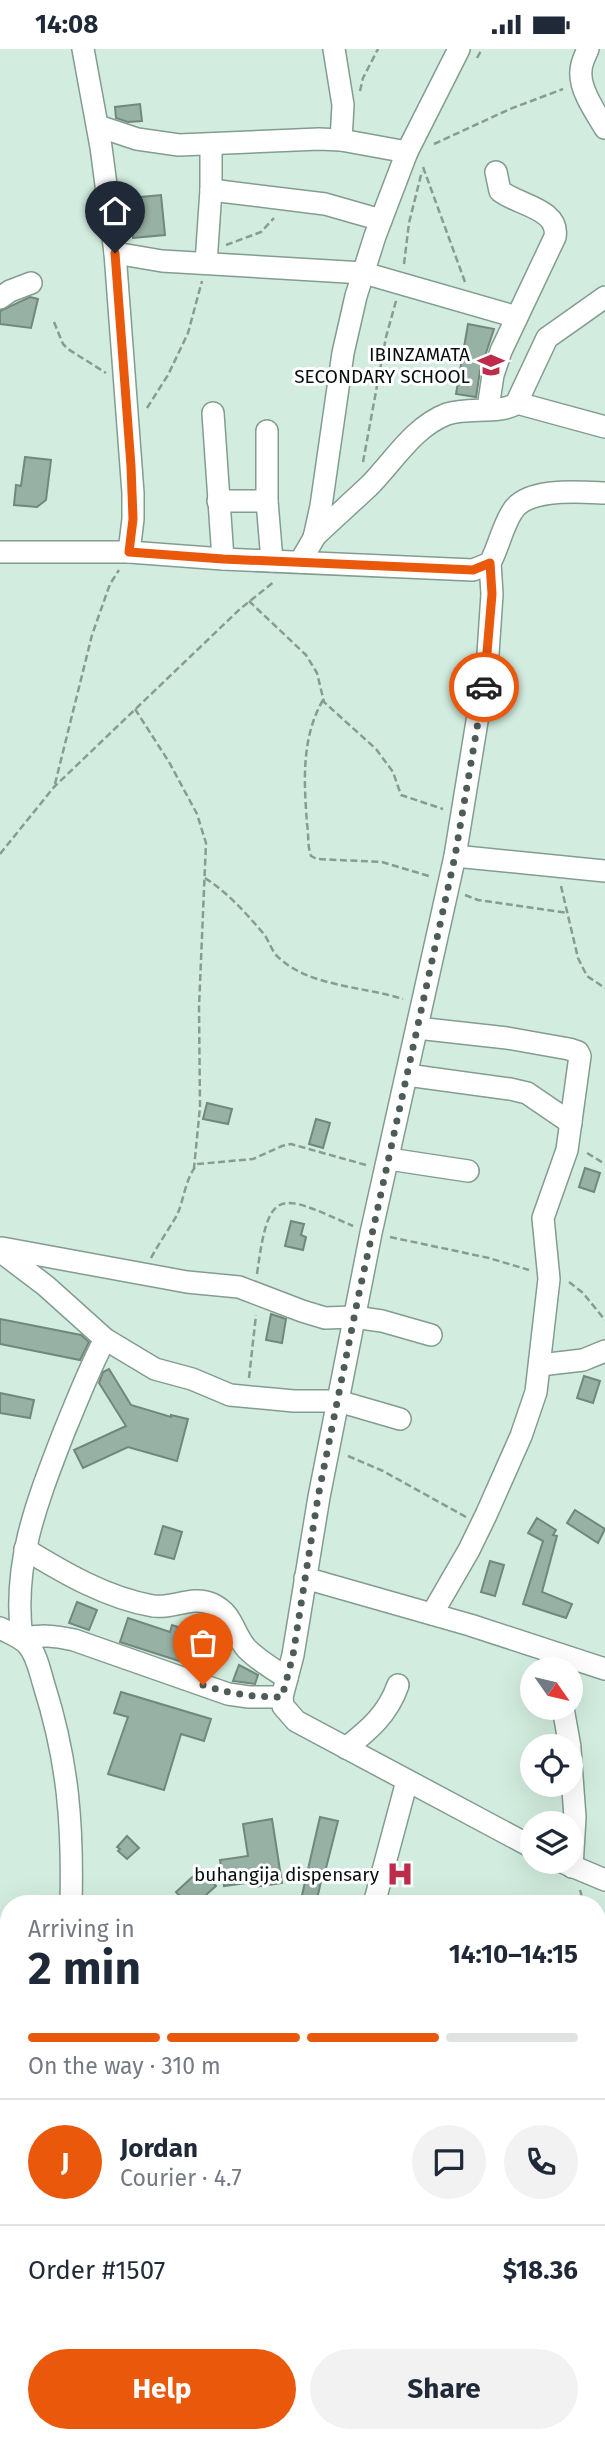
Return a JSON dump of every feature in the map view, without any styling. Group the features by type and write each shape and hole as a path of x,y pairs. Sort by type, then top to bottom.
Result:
{"street":[{"path":"83,49 98,126 115,253 133,493 129,552"},
{"path":"334,49 343,105 341,140"},
{"path":"314,538 321,506 342,353 364,273 381,220 416,156 459,49"},
{"path":"588,49 581,67 583,84 605,128"},
{"path":"98,126 149,141 179,145 341,140 416,156"},
{"path":"206,263 211,144"},
{"path":"488,408 493,375 555,237 556,227 551,218 500,191 496,172"},
{"path":"211,190 325,204 381,220"},
{"path":"115,253 162,261 364,273 517,317"},
{"path":"0,298 31,283"},
{"path":"300,562 314,538 370,485 419,432 448,414 510,407 517,403 548,338 605,297"},
{"path":"517,403 605,427"},
{"path":"213,412 223,559"},
{"path":"267,431 267,501 272,561"},
{"path":"520,1841 296,1721 283,1706 284,1687 371,1233 455,856 488,654 492,594 490,563 508,519 519,502 536,495 605,493"},
{"path":"218,501 267,501"},
{"path":"0,552 129,552 473,570 490,563"},
{"path":"455,856 605,871"},
{"path":"417,1028 569,1048 578,1052 580,1067 567,1150 543,1219 549,1273 536,1392 528,1419 481,1525 432,1614"},
{"path":"407,1075 527,1093 571,1123"},
{"path":"388,1166 468,1171"},
{"path":"0,1249 187,1282 239,1287 325,1318 354,1317 382,1321 431,1335"},
{"path":"0,1249 105,1339 144,1365 192,1379 223,1393 294,1401 338,1401 400,1419"},
{"path":"22,1639 19,1597 25,1549 41,1489 76,1401 105,1339"},
{"path":"540,1365 583,1360 605,1351"},
{"path":"25,1549 91,1586 144,1603 160,1607 201,1600 213,1604 229,1618 246,1648 268,1666 284,1687"},
{"path":"305,1578 432,1614 545,1657"},
{"path":"0,1628 22,1639 30,1648 51,1708 70,1799 71,1895"},
{"path":"22,1639 50,1635 74,1640 228,1694 249,1697 284,1687"},
{"path":"583,1665 605,1669"},
{"path":"346,1748 379,1720 391,1703 398,1685"},
{"path":"376,1895 407,1781"},
{"path":"583,1871 605,1880"}],"path":[{"path":"472,68 482,49"},
{"path":"434,144 531,100 583,84"},
{"path":"430,152 439,133"},
{"path":"416,156 423,167 474,304"},
{"path":"362,467 386,337 402,283 409,223 423,167"},
{"path":"147,408 168,375 188,333 206,263 227,245 261,232 275,217"},
{"path":"54,322 63,344 68,349 124,384"},
{"path":"54,787 92,635 110,585 129,552"},
{"path":"0,854 54,787 249,601 300,562"},
{"path":"249,601 306,655 317,673 323,700 312,730 303,774 308,843 312,858 382,862 433,878 478,900 568,913"},
{"path":"323,700 376,749 395,774 401,795 462,816"},
{"path":"135,709 169,762 201,820 206,843 199,1007 200,1107 194,1168"},
{"path":"558,866 578,958 591,979 605,988"},
{"path":"205,878 232,898 264,934 274,953 295,968 327,980 393,995 422,1005"},
{"path":"142,1273 175,1219 185,1197 189,1178 198,1164 253,1159 282,1146 291,1145 388,1166"},
{"path":"246,1395 254,1340 262,1239 270,1213 279,1204 288,1202 371,1233 549,1273 577,1288 605,1320"},
{"path":"327,1453 360,1460 481,1525"}],"building":[{"path":"140,104 142,121 128,122 116,118 115,107"},
{"path":"161,195 165,235 133,238 130,198"},
{"path":"30,297 38,299 31,328 0,324 0,311"},
{"path":"468,324 494,329 480,371 476,397 456,394"},
{"path":"25,457 51,460 46,500 37,507 14,505 16,485 21,486"},
{"path":"207,1103 232,1109 228,1124 203,1119"},
{"path":"316,1119 330,1123 323,1148 309,1144"},
{"path":"585,1168 600,1173 594,1192 579,1187"},
{"path":"291,1221 304,1224 301,1235 306,1237 303,1250 285,1246"},
{"path":"271,1314 286,1319 282,1343 266,1340"},
{"path":"0,1319 81,1335 89,1342 80,1360 0,1344"},
{"path":"109,1369 131,1405 171,1417 188,1419 177,1461 128,1447 83,1468 74,1450 126,1426 99,1383 103,1372"},
{"path":"584,1376 600,1381 593,1403 577,1398"},
{"path":"0,1393 34,1400 30,1418 0,1413"},
{"path":"575,1510 605,1529 598,1543 567,1523"},
{"path":"537,1518 556,1530 553,1535 557,1536 542,1592 572,1604 566,1618 523,1604 543,1541 528,1533"},
{"path":"163,1526 182,1532 174,1559 155,1554"},
{"path":"490,1561 504,1565 495,1596 481,1592"},
{"path":"77,1602 97,1610 89,1630 69,1623"},
{"path":"128,1618 170,1632 172,1625 211,1638 201,1668 120,1642"},
{"path":"239,1665 258,1675 255,1684 233,1681"},
{"path":"121,1692 211,1719 204,1741 181,1734 164,1790 108,1774 128,1717 114,1713"},
{"path":"320,1817 338,1821 318,1895 302,1895"},
{"path":"272,1819 282,1883 254,1887 253,1882 224,1886 220,1860 248,1856 243,1824"},
{"path":"127,1836 139,1848 127,1859 117,1847"},
{"path":"201,1869 216,1886 206,1895 179,1895 176,1892"}],"way so far":[{"path":"203,1685 228,1694 282,1697 293,1655 318,1497 371,1233 455,856 484,687"}],"place":[{"name":"IBINZAMATA SECONDARY SCHOOL","path":"491,365"},
{"name":"buhangija dispensary","path":"400,1874"}],"route":[{"path":"115,253 130,439 133,519 129,552 473,570 490,563 492,594 484,687"}]}
